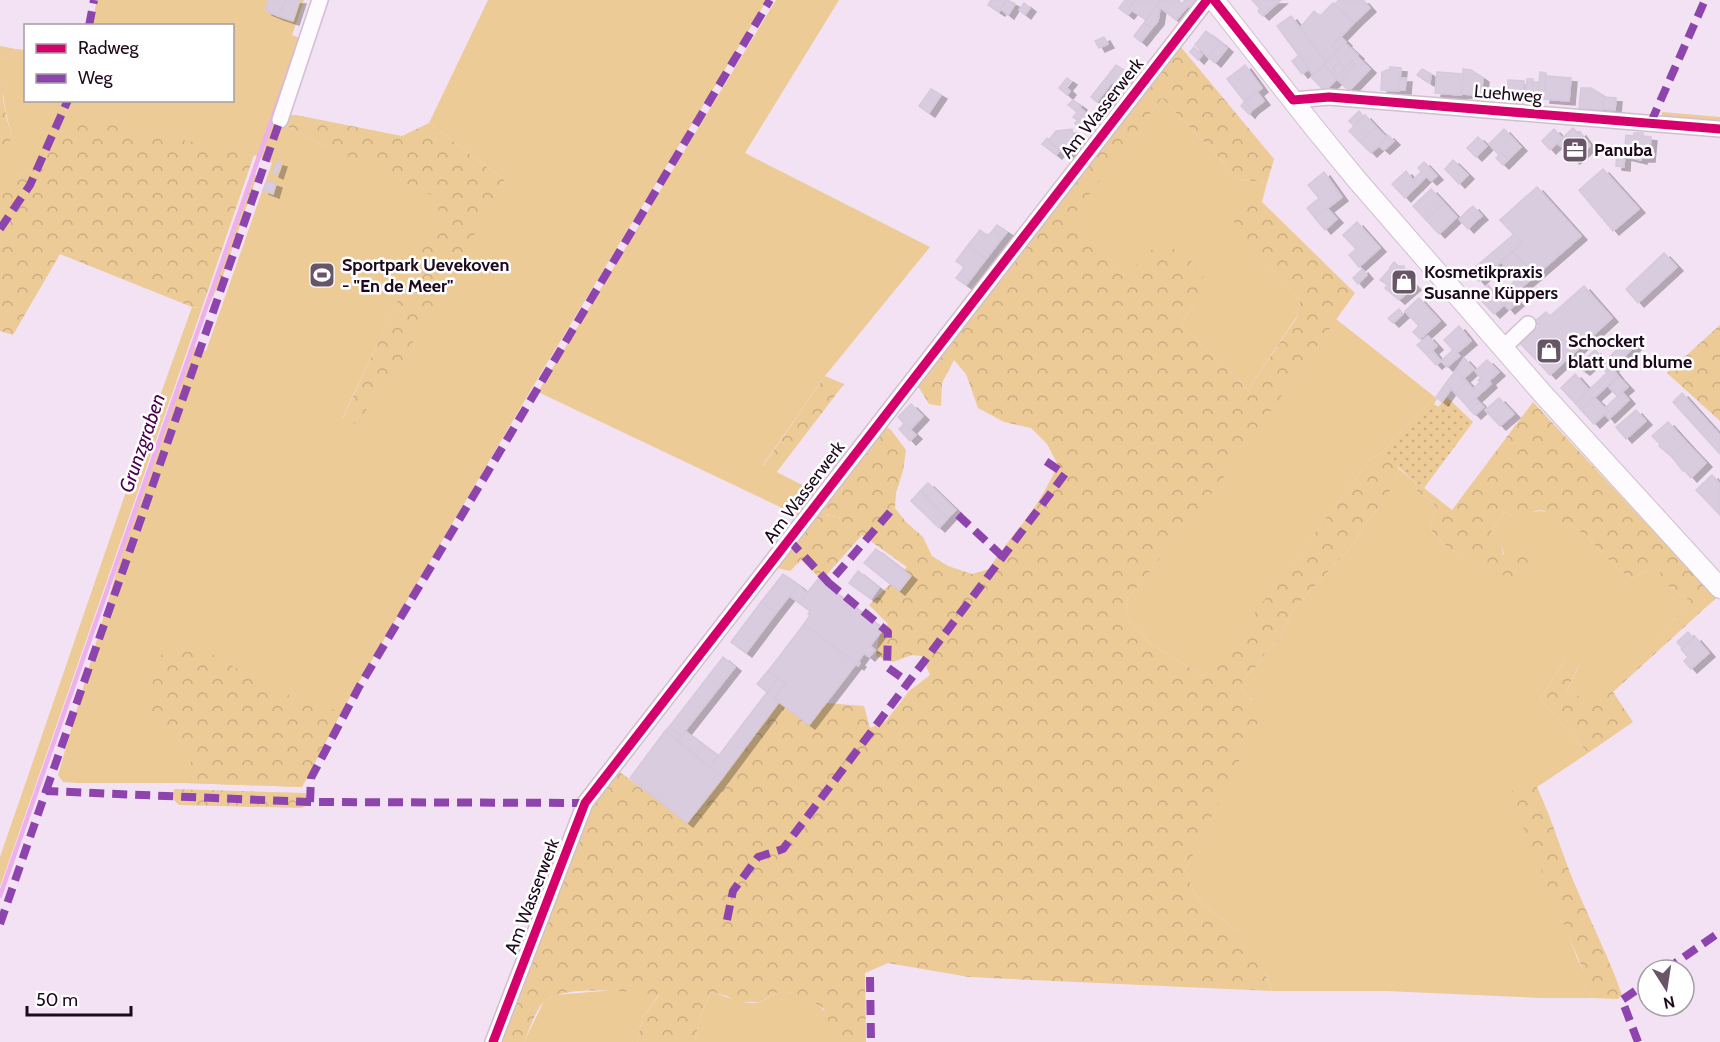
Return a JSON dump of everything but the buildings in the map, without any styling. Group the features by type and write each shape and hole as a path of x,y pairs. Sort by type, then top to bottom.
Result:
{"main road":[{"path":"1214,0 1357,180 1542,393 1720,588"}],"street":[{"path":"280,120 320,0"},
{"name":"Am Wasserwerk","path":"493,1042 585,803 1207,0"},
{"name":"Luehweg","path":"1293,100 1329,96 1720,129"},
{"path":"1503,348 1528,324"}],"green space":[{"path":"97,0 304,0 292,35 305,40 282,124 319,143 447,198 343,417 356,423 505,181 429,123 488,0 767,0 538,378 342,711 302,787 186,783 77,783 63,782 58,775 123,549 194,347 206,351 272,163 254,155 47,154 18,177 0,176 0,149 2,150 12,135 4,98 2,60 16,49 24,50 24,102 67,102 65,111 70,102 234,102 234,24 92,24"},
{"path":"776,0 839,0 745,153 930,247 825,376 763,465 818,493 799,516 538,392"},
{"path":"0,46 16,49 2,60 3,99 12,135 8,147 1,150 0,149"},
{"path":"1180,46 1274,159 1267,183 1239,179 1162,98 1072,217 1126,276 1161,240 1205,271 1195,304 1180,323 1248,390 1297,317 1300,301 1234,234 1234,213 1245,202 1262,202 1355,293 1213,492 1126,601 1128,620 1151,644 1203,676 1215,666 1371,458 1380,454 1393,460 1399,469 1389,492 1364,525 1355,542 1293,610 1278,642 1266,651 1258,665 1241,685 1243,693 1255,705 1258,722 1185,871 1196,896 1237,931 1259,958 1272,991 969,977 888,963 865,973 866,1042 827,1042 829,1023 823,1008 805,997 790,992 776,993 760,1002 737,1002 727,996 711,992 697,1029 695,1042 637,1042 642,1019 659,995 600,990 567,992 554,996 545,1001 539,1009 524,1042 499,1042 588,811 617,770 687,822 779,702 809,725 826,703 864,706 870,728 886,721 909,691 930,675 922,656 912,655 893,662 876,656 879,637 888,624 869,605 907,567 862,535 822,580 801,560 790,571 773,567 884,425 891,430 906,450 903,471 896,493 895,508 906,522 923,537 932,556 948,566 972,574 989,569 1035,506 1058,465 1047,444 1031,428 1004,422 978,408 966,374 954,360 942,383 941,406 929,404 920,389 915,386"},
{"path":"1162,98 1239,179 1267,183 1262,202 1245,202 1234,233 1300,301 1297,316 1248,390 1180,323 1195,304 1126,276 1071,217"},
{"path":"1662,112 1720,117 1720,124 1666,120 1662,117"},
{"path":"64,115 254,155 202,308 192,307 60,254 13,335 0,331 0,176 18,177 47,154"},
{"path":"285,115 296,115 402,136 429,123 505,181 402,361 356,424 343,418 438,215 439,201 436,197 282,124"},
{"path":"254,173 257,176 223,276 208,307"},
{"path":"192,307 202,308 0,887 0,857"},
{"path":"1336,319 1435,397 1380,454 1371,458 1215,667 1203,676 1151,644 1128,620 1126,601 1213,491"},
{"path":"1720,325 1720,421 1667,373"},
{"path":"825,376 844,384 776,473 763,466"},
{"path":"1435,397 1437,399 1434,404 1438,407 1447,397 1473,422 1424,488 1380,454"},
{"path":"1533,402 1716,598 1613,692 1633,722 1588,753 1540,699 1566,659 1579,665 1567,690 1593,704 1691,601 1668,586 1660,576 1661,569 1652,563 1645,571 1633,578 1620,571 1586,535 1568,524 1557,527 1551,515 1539,510 1531,513 1524,521 1516,520 1512,515 1504,512 1491,532 1501,538 1503,555 1520,553 1536,560 1522,581 1487,568 1451,550 1434,534 1430,521 1437,508 1417,491 1415,482 1452,510"},
{"path":"1399,469 1415,482 1417,491 1437,508 1430,521 1434,534 1449,548 1476,563 1505,575 1502,545 1491,532 1504,512 1512,515 1548,512 1556,521 1568,524 1586,535 1620,571 1633,578 1645,571 1652,562 1661,569 1668,586 1691,601 1593,705 1567,690 1579,666 1566,659 1540,699 1588,753 1537,787 1514,787 1583,970 1583,984 1592,998 1386,991 1272,991 1266,975 1237,931 1196,896 1185,871 1217,804 1252,700 1243,693 1241,685 1258,665 1266,651 1278,642 1293,610 1355,542 1396,479"},
{"path":"175,645 193,645 207,650 224,662 301,701 342,711 302,787 186,783 192,759 165,734 148,705 158,659 166,649"},
{"path":"1514,787 1537,787 1573,880 1622,995 1618,999 1592,998 1583,984 1583,970 1510,796"},
{"path":"174,789 305,793 311,799 309,805 301,808 179,805 173,799"},
{"path":"615,990 659,994 642,1019 637,1042 524,1042 544,1001 555,995"},
{"path":"711,992 741,1002 754,1003 785,992 809,998 827,1015 829,1032 827,1042 695,1042 705,1004"}],"waterway":[{"name":"Grunzgraben","path":"0,896 291,65"}],"marked path":[{"path":"89,24 94,0"},
{"path":"310,802 311,778 359,687 770,0"},
{"path":"1651,122 1705,0"},
{"path":"0,229 30,185 67,102"},
{"path":"46,791 280,120"},
{"path":"727,920 733,891 758,857 783,849 1065,474 1041,458"},
{"path":"890,512 829,583 888,632 887,667 908,682"},
{"path":"958,515 1003,557"},
{"path":"789,540 829,583"},
{"path":"0,924 46,791 310,802 585,803"},
{"path":"1682,958 1720,932"},
{"path":"870,977 871,1042"},
{"path":"1636,990 1622,1000 1638,1042"}],"cycle path":[{"path":"493,1042 585,803 1207,0"},
{"path":"1214,0 1293,100 1329,97 1720,129"}],"place":[{"name":"Panuba","path":"1575,150"},
{"name":"Sportpark Uevekoven - \"En de Meer\"","path":"322,275"},
{"name":"Kosmetikpraxis Susanne Küppers","path":"1404,282"},
{"name":"Schockert blatt und blume","path":"1549,351"}]}
